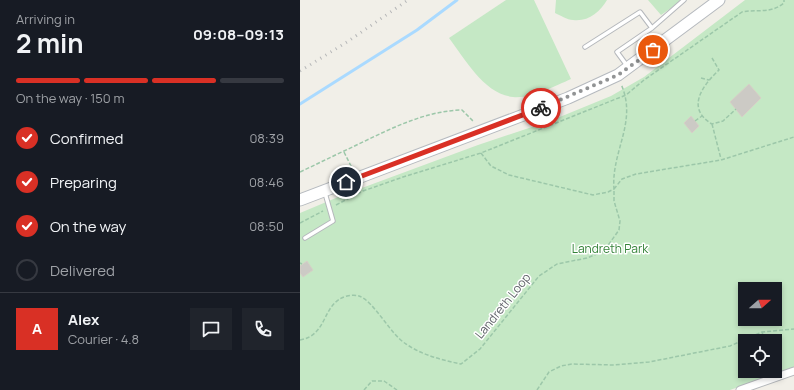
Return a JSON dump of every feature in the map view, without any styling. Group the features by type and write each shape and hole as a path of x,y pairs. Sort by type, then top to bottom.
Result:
{"street":[{"path":"300,200 588,89 618,75 719,0"},
{"path":"740,390 794,371"}],"lane":[{"path":"628,68 617,52 652,28 684,0"},
{"path":"585,47 640,12 652,28"},
{"path":"305,238 333,221 328,209 324,190"}],"path":[{"path":"712,58 719,70 709,80 698,101 702,116 712,124 721,160"},
{"path":"701,78 709,80"},
{"path":"614,189 616,161 625,131 628,113 626,95"},
{"path":"712,124 723,121 736,109"},
{"path":"300,172 344,152 368,139 404,124 446,111 462,110 474,121 480,131"},
{"path":"695,121 702,116"},
{"path":"481,153 491,166 509,175 593,195 608,192 614,189 622,179 636,174 721,160 794,137"},
{"path":"344,152 357,178"},
{"name":"Landreth Loop","path":"300,340 311,338 318,331 328,312 339,300 347,296 358,295 364,299 389,329 405,344 425,354 461,364 480,349 539,276 557,264 587,258 604,251 619,230 620,221 614,201 614,189"},
{"path":"538,390 549,372 561,366 572,364 614,366 649,362 730,346 762,332 794,329"},
{"path":"364,390 372,381 384,381 397,390"}],"green space":[{"path":"506,0 534,0 571,79 535,94 513,97 493,89 484,83 476,74 449,38"},
{"path":"556,0 607,0 597,12 589,18 571,20 555,13"},
{"path":"648,0 680,0 677,4 661,15"},
{"name":"Landreth Park","path":"745,0 794,0 794,367 782,371 782,334 738,334 738,378 763,378 730,390 300,390 300,213 343,195 478,145 550,121 611,96 644,77"}],"building":[{"path":"749,84 761,98 742,117 730,102"},
{"path":"691,116 699,126 692,133 684,123"},
{"path":"307,261 313,270 303,277 300,273 300,266"}],"waterway":[{"path":"300,104 417,30 457,0"}],"railway":[{"path":"300,71 347,42 408,0"}],"way so far":[{"path":"541,108 568,98 618,75 653,50"}],"route":[{"path":"346,182 541,108"}]}
